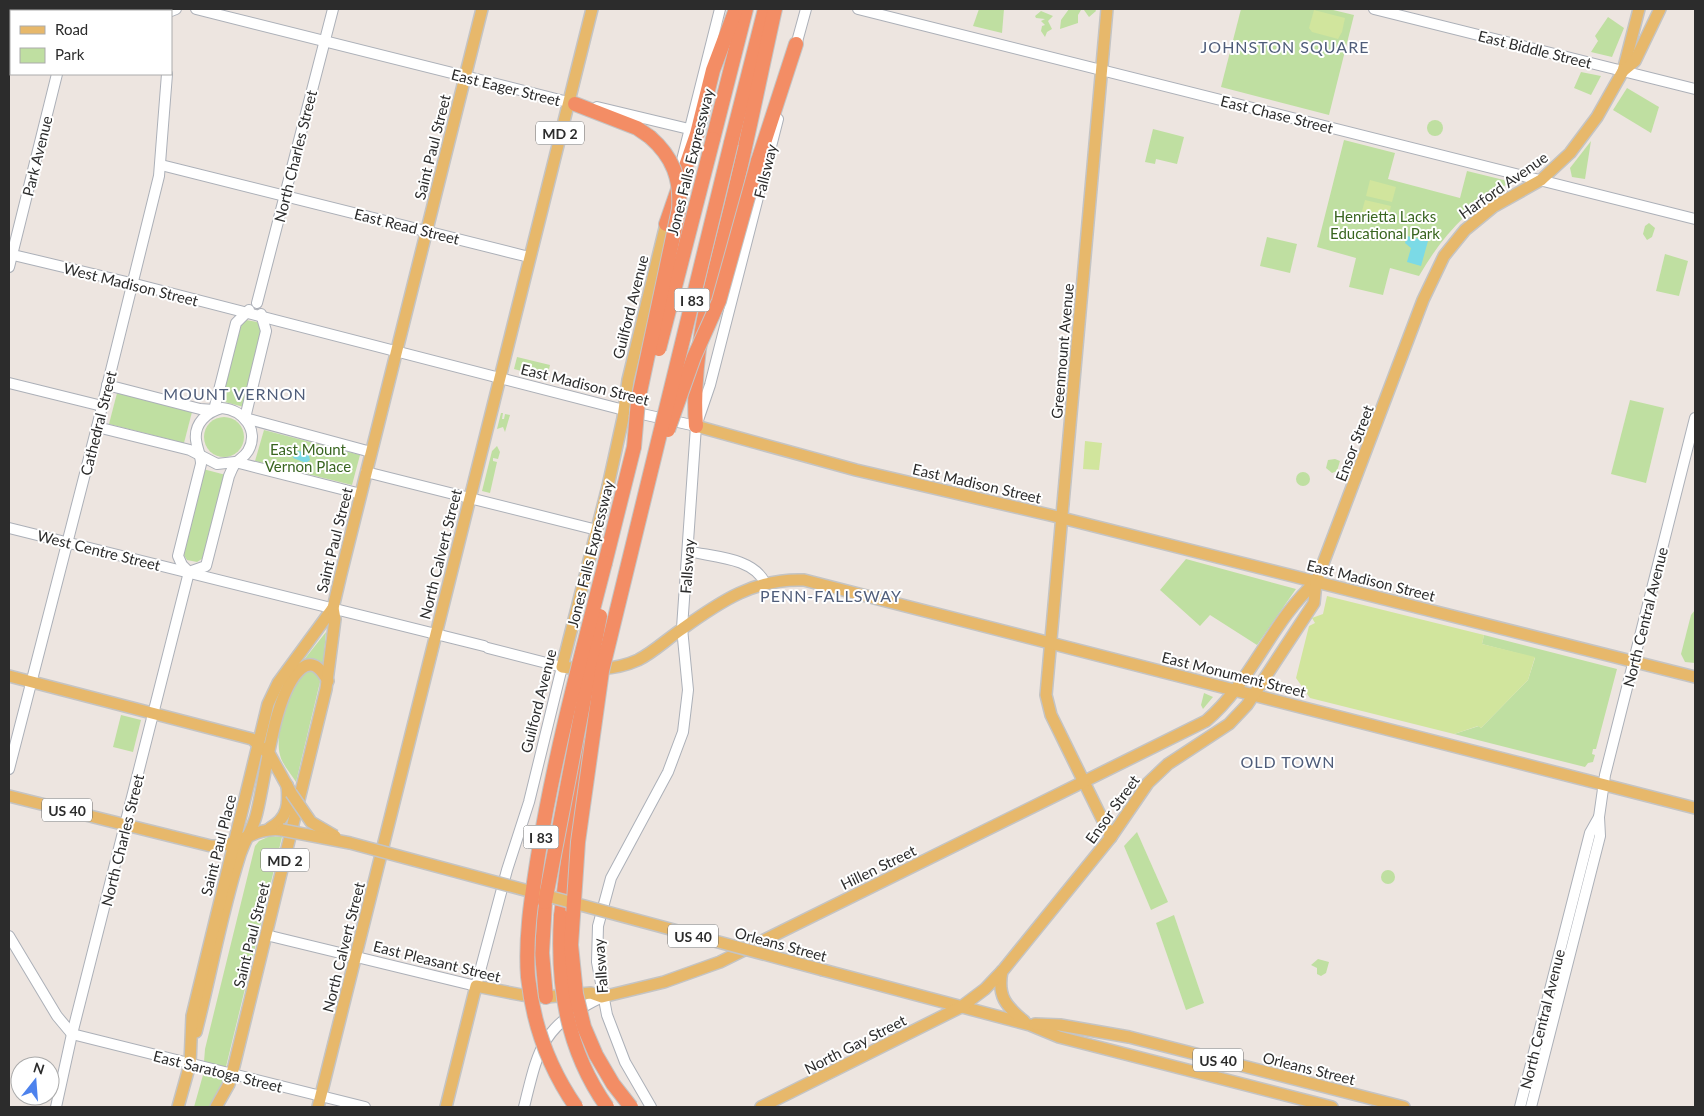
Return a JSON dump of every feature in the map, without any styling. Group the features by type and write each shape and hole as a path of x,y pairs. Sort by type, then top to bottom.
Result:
{"highway":[{"path":"666,224 697,134 719,53 736,9"},
{"name":"Jones Falls Expressway","path":"576,1107 552,1066 540,1033 529,984 528,942 537,863 551,784 605,563 746,9"},
{"name":"I 83","path":"607,1107 588,1078 573,1043 564,1008 559,962 561,916 570,837 583,758 602,671 730,143 765,9"},
{"path":"696,426 695,400 702,324 747,140 775,9"},
{"path":"654,458 668,430 694,357 719,301 758,161 796,44"},
{"path":"572,103 637,128 650,137 663,150 674,166 679,186 679,209 638,402 634,447"},
{"path":"546,997 542,953 545,902 600,617 605,563"},
{"path":"602,671 578,842 572,925 572,962 576,994 589,1042 603,1069 631,1107"},
{"path":"522,996 529,993 534,986 542,953"}],"main road":[{"path":"171,10 176,9"},
{"name":"East Eager Street","path":"196,9 572,103 586,104 689,129"},
{"name":"North Charles Street","path":"258,303 333,9"},
{"name":"Saint Paul Street","path":"216,1107 232,1074 328,681 335,619 333,608 482,9"},
{"name":"North Calvert Street","path":"319,1102 529,257 572,103 592,9"},
{"name":"Guilford Avenue","path":"446,1107 506,870 529,802 597,530 624,410 631,367 720,9"},
{"name":"Fallsway","path":"651,1107 620,1052 602,997 597,951 598,926 603,903 618,864 668,772 683,732 688,690 682,628 696,426 704,408 806,9"},
{"name":"East Chase Street","path":"858,9 1695,219"},
{"name":"Greenmount Avenue","path":"1083,783 1051,715 1046,695 1107,9"},
{"name":"East Biddle Street","path":"1374,9 1695,89"},
{"path":"1623,71 1639,9"},
{"name":"Harford Avenue","path":"1419,314 1438,266 1455,240 1476,219 1493,207 1541,180 1570,153 1597,117 1623,71 1635,61 1660,9"},
{"name":"Park Avenue","path":"9,267 10,255 58,75"},
{"name":"Cathedral Street","path":"9,769 97,427 161,165 167,75"},
{"name":"East Read Street","path":"161,165 529,257"},
{"name":"West Madison Street","path":"10,255 254,315"},
{"path":"254,315 258,303"},
{"path":"254,315 266,331 245,418 252,430 252,443 246,455 235,462 229,476 205,567 189,572 182,566 178,556 201,464 201,454 198,448 196,433 202,419 214,410 236,324 254,315 258,303"},
{"name":"Ensor Street","path":"961,1007 975,998 1002,971 1112,837 1135,799 1159,772 1229,724 1247,705 1314,603 1316,582 1419,314"},
{"name":"East Madison Street","path":"254,315 624,410 696,426 856,470 1062,519 1695,677"},
{"path":"9,383 102,406"},
{"path":"107,385 200,409 231,409 245,418 371,452"},
{"name":"North Central Avenue","path":"1531,1107 1600,836 1599,817 1604,785 1695,418"},
{"path":"97,427 201,454 217,464 235,462 361,494"},
{"path":"366,472 597,530"},
{"name":"West Centre Street","path":"9,528 562,667"},
{"path":"688,551 748,564 759,573 764,583"},
{"name":"North Charles Street","path":"56,1107 72,1034 189,572"},
{"name":"East Monument Street","path":"562,667 598,669 624,664 650,653 682,628 746,589 764,583 804,580 1695,808"},
{"name":"Ensor Street","path":"1236,690 1300,597 1316,582"},
{"name":"Saint Paul Place","path":"193,1064 192,1016 258,742 273,691 333,608"},
{"name":"Saint Paul Place","path":"178,1107 193,1064 196,1033 239,857 250,835 270,755 279,708 299,672 307,666 317,666 328,681"},
{"path":"9,676 258,742"},
{"name":"Hillen Street","path":"524,1107 535,1060 543,1042 560,1022 582,1006 602,997 664,982 720,962 1206,721 1236,690"},
{"name":"Orleans Street","path":"258,742 270,755 289,789 311,822 324,832 350,843"},
{"path":"1083,783 1112,837"},
{"path":"270,828 279,823 286,813 289,789"},
{"name":"US 40","path":"9,796 211,846 222,846 250,835"},
{"path":"242,808 250,835"},
{"name":"North Central Avenue","path":"1520,1107 1590,833 1599,817"},
{"name":"Orleans Street","path":"250,835 270,828 350,843 1029,1024 1059,1037 1332,1107"},
{"path":"1575,890 1586,893"},
{"name":"East Pleasant Street","path":"266,935 522,996 546,997 591,993 602,997"},
{"path":"9,936 63,1026 72,1034"},
{"path":"1002,971 1000,986 1003,1001 1029,1024"},
{"name":"North Gay Street","path":"762,1107 961,1007"},
{"name":"Orleans Street","path":"1029,1024 1060,1025 1130,1037 1404,1107"},
{"name":"East Saratoga Street","path":"72,1034 232,1074 319,1102 365,1107"}],"green space":[{"path":"979,9 1004,9 1002,33 973,26"},
{"path":"1069,9 1095,9 1096,11 1089,17 1084,10 1081,10 1078,15 1078,23 1060,29 1061,20"},
{"name":"JOHNSTON SQUARE","path":"1241,9 1329,9 1354,15 1329,115 1221,87"},
{"path":"1314,10 1345,18 1342,32 1338,39 1312,32 1309,28"},
{"path":"1041,11 1053,16 1048,21 1052,29 1047,32 1045,37 1041,31 1042,26 1045,25 1041,21 1045,19 1036,18 1035,16"},
{"path":"1608,17 1624,28 1612,57 1591,52 1598,41 1595,36"},
{"path":"1581,72 1601,76 1591,95 1574,88"},
{"path":"1627,88 1659,107 1651,133 1613,110"},
{"path":"1435,120 1441,122 1443,128 1441,134 1435,136 1429,134 1427,128 1429,122"},
{"path":"1153,129 1184,137 1177,164 1156,159 1155,164 1145,162"},
{"name":"Henrietta Lacks Educational Park","path":"1344,140 1395,153 1388,179 1460,198 1467,171 1508,181 1509,183 1481,202 1458,223 1437,248 1419,276 1390,268 1383,295 1349,287 1356,258 1317,247"},
{"path":"1591,141 1585,179 1572,177 1570,168"},
{"path":"1370,180 1396,187 1392,202 1366,196"},
{"path":"1365,200 1391,206 1387,222 1361,215"},
{"path":"1649,223 1655,228 1652,237 1647,240 1643,234 1645,226"},
{"path":"1267,237 1297,244 1290,273 1260,266"},
{"path":"1665,254 1688,261 1679,296 1656,291"},
{"path":"246,320 257,322 262,327 244,407 221,401 240,325"},
{"path":"517,357 550,365 547,378 514,369"},
{"path":"117,393 192,412 184,443 109,424"},
{"path":"1630,400 1664,408 1646,483 1611,474"},
{"path":"501,413 503,413 502,419 504,419 505,414 510,415 505,432 503,427 497,429"},
{"path":"224,417 238,423 244,437 238,451 224,457 210,451 204,437 210,423"},
{"name":"East Mount Vernon Place","path":"264,430 360,455 352,485 255,461"},
{"path":"1085,441 1102,443 1099,470 1083,469"},
{"path":"497,446 500,452 498,459 493,458 493,461 497,462 490,493 482,491 492,451"},
{"path":"1335,459 1340,461 1337,471 1332,473 1326,468 1328,460"},
{"path":"203,469 226,475 205,557 197,562 187,560 182,552"},
{"path":"1300,472 1306,472 1310,479 1306,486 1300,486 1296,482 1296,476"},
{"path":"1186,559 1296,589 1257,645 1210,615 1200,626 1160,590"},
{"path":"1327,596 1484,635 1482,644 1535,657 1528,680 1481,728 1478,726 1454,734 1310,698 1296,678 1309,626 1315,623 1312,618 1323,614"},
{"path":"1695,610 1695,663 1685,662 1681,654 1691,615"},
{"path":"326,632 323,664 315,660 303,661"},
{"path":"1484,635 1617,669 1596,749 1593,749 1592,754 1595,755 1593,762 1588,763 1585,767 1454,734 1479,726 1481,728 1528,680 1535,658 1482,644"},
{"path":"309,670 319,675 320,682 296,782 281,758 279,734 289,696 295,685"},
{"path":"1204,693 1213,697 1203,709 1201,705"},
{"path":"121,715 141,720 133,752 113,747"},
{"path":"1137,832 1168,902 1151,910 1124,846"},
{"path":"270,836 282,837 222,1083 222,1107 194,1107 203,1075 205,1049 255,846 259,841"},
{"path":"1388,870 1393,872 1395,877 1393,882 1388,884 1383,882 1381,877 1383,872"},
{"path":"1174,915 1204,1003 1186,1010 1156,923"},
{"path":"1318,959 1329,962 1326,973 1321,976 1317,974 1317,968 1311,965"}],"water":[{"path":"1407,236 1428,241 1421,266 1407,262 1411,248 1405,243"},
{"path":"295,451 308,452 310,460 306,463 293,458"}],"district":[{"name":"JOHNSTON SQUARE","path":"1285,46"},
{"name":"MOUNT VERNON","path":"235,393"},
{"name":"PENN-FALLSWAY","path":"831,595"},
{"name":"OLD TOWN","path":"1288,761"}]}
